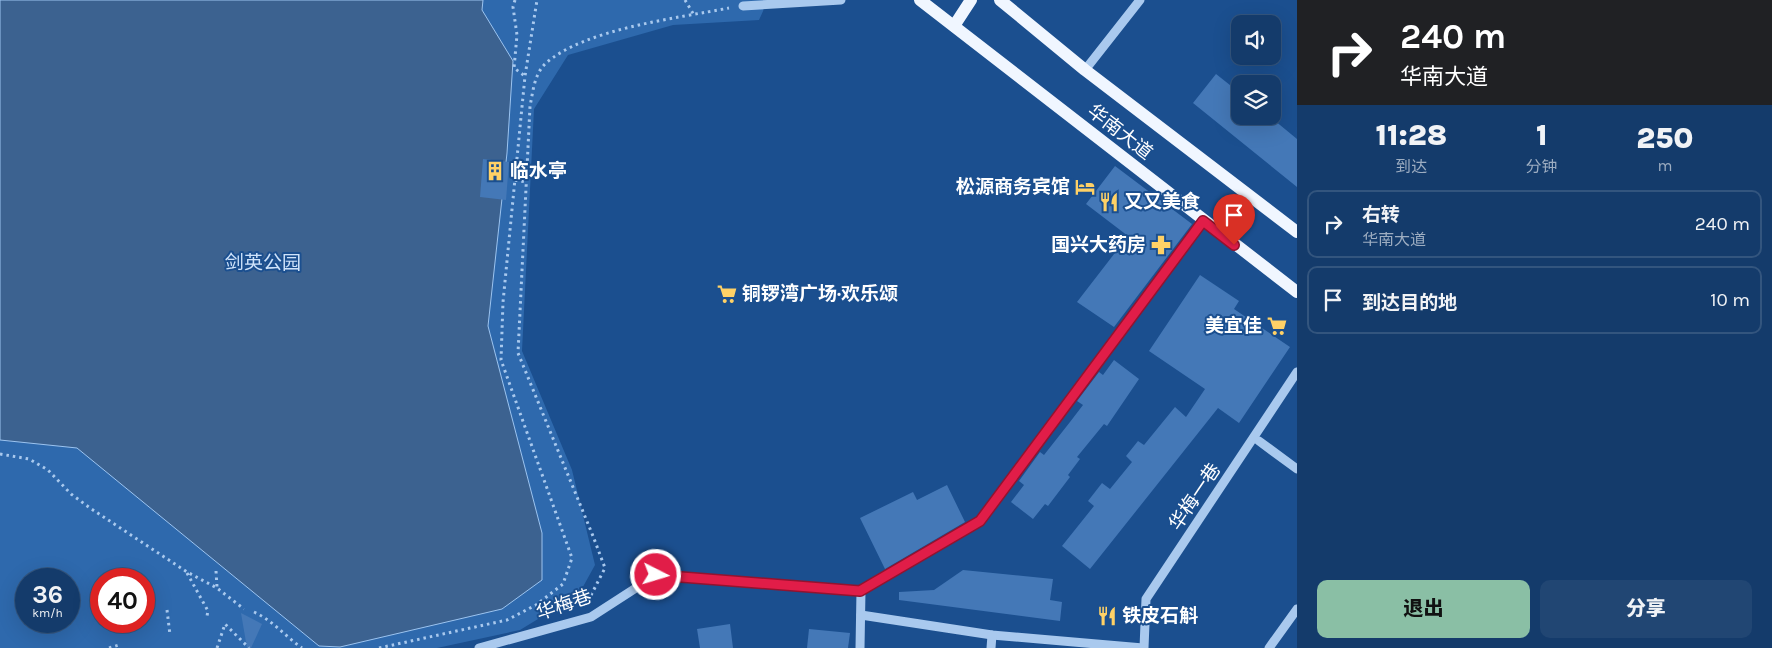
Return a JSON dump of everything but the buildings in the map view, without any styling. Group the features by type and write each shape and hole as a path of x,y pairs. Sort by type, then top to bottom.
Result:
{"main road":[{"name":"华南大道","path":"920,0 1297,292"},
{"path":"954,26 972,0"},
{"name":"华南大道","path":"1000,0 1085,70 1297,232"}],"street":[{"path":"743,6 841,0"},
{"path":"1085,70 1140,0"},
{"path":"860,648 860,591 980,521 1203,221"},
{"name":"华梅一巷","path":"1143,648 1146,599 1297,372"},
{"path":"1259,441 1297,469"},
{"name":"华梅巷","path":"479,648 590,617 656,575 860,591"},
{"path":"1269,648 1297,609"},
{"path":"861,615 992,635 1143,648"},
{"path":"991,648 992,635"}],"path":[{"path":"515,0 517,34 514,68 525,76"},
{"path":"379,648 507,620 536,605 563,584 572,558 501,360 503,302 525,76 537,0"},
{"path":"685,0 694,15"},
{"path":"587,603 604,568 593,536 518,353 530,106 535,80 544,65 582,42 615,31 743,6"},
{"path":"515,180 526,182"},
{"path":"0,454 29,459 48,470 71,494 187,572 217,588 244,609"},
{"path":"187,572 208,611 207,616"},
{"path":"216,572 217,588"},
{"path":"167,610 170,635"},
{"path":"254,612 269,619 281,633 302,648"},
{"path":"217,648 225,624 249,648"},
{"path":"108,648 119,645"}],"green space":[{"name":"剑英公园","path":"0,0 768,0 759,20 673,25 568,55 534,109 522,351 572,470 595,565 579,594 520,630 437,648 0,648"}],"shaded area":[{"name":"剑英公园","path":"0,0 483,0 482,10 513,61 507,153 488,326 542,533 542,580 502,609 340,647 319,646 77,448 0,440"}],"place":[{"name":"临水亭","path":"495,171"},
{"name":"松源商务宾馆","path":"1085,187"},
{"name":"又又美食","path":"1109,202"},
{"name":"国兴大药房","path":"1161,245"},
{"name":"铜锣湾广场·欢乐颂","path":"727,294"},
{"name":"美宜佳","path":"1277,326"},
{"name":"铁皮石斛","path":"1107,616"}],"route":[{"path":"656,575 860,591 980,521 1203,221 1234,245"}]}
